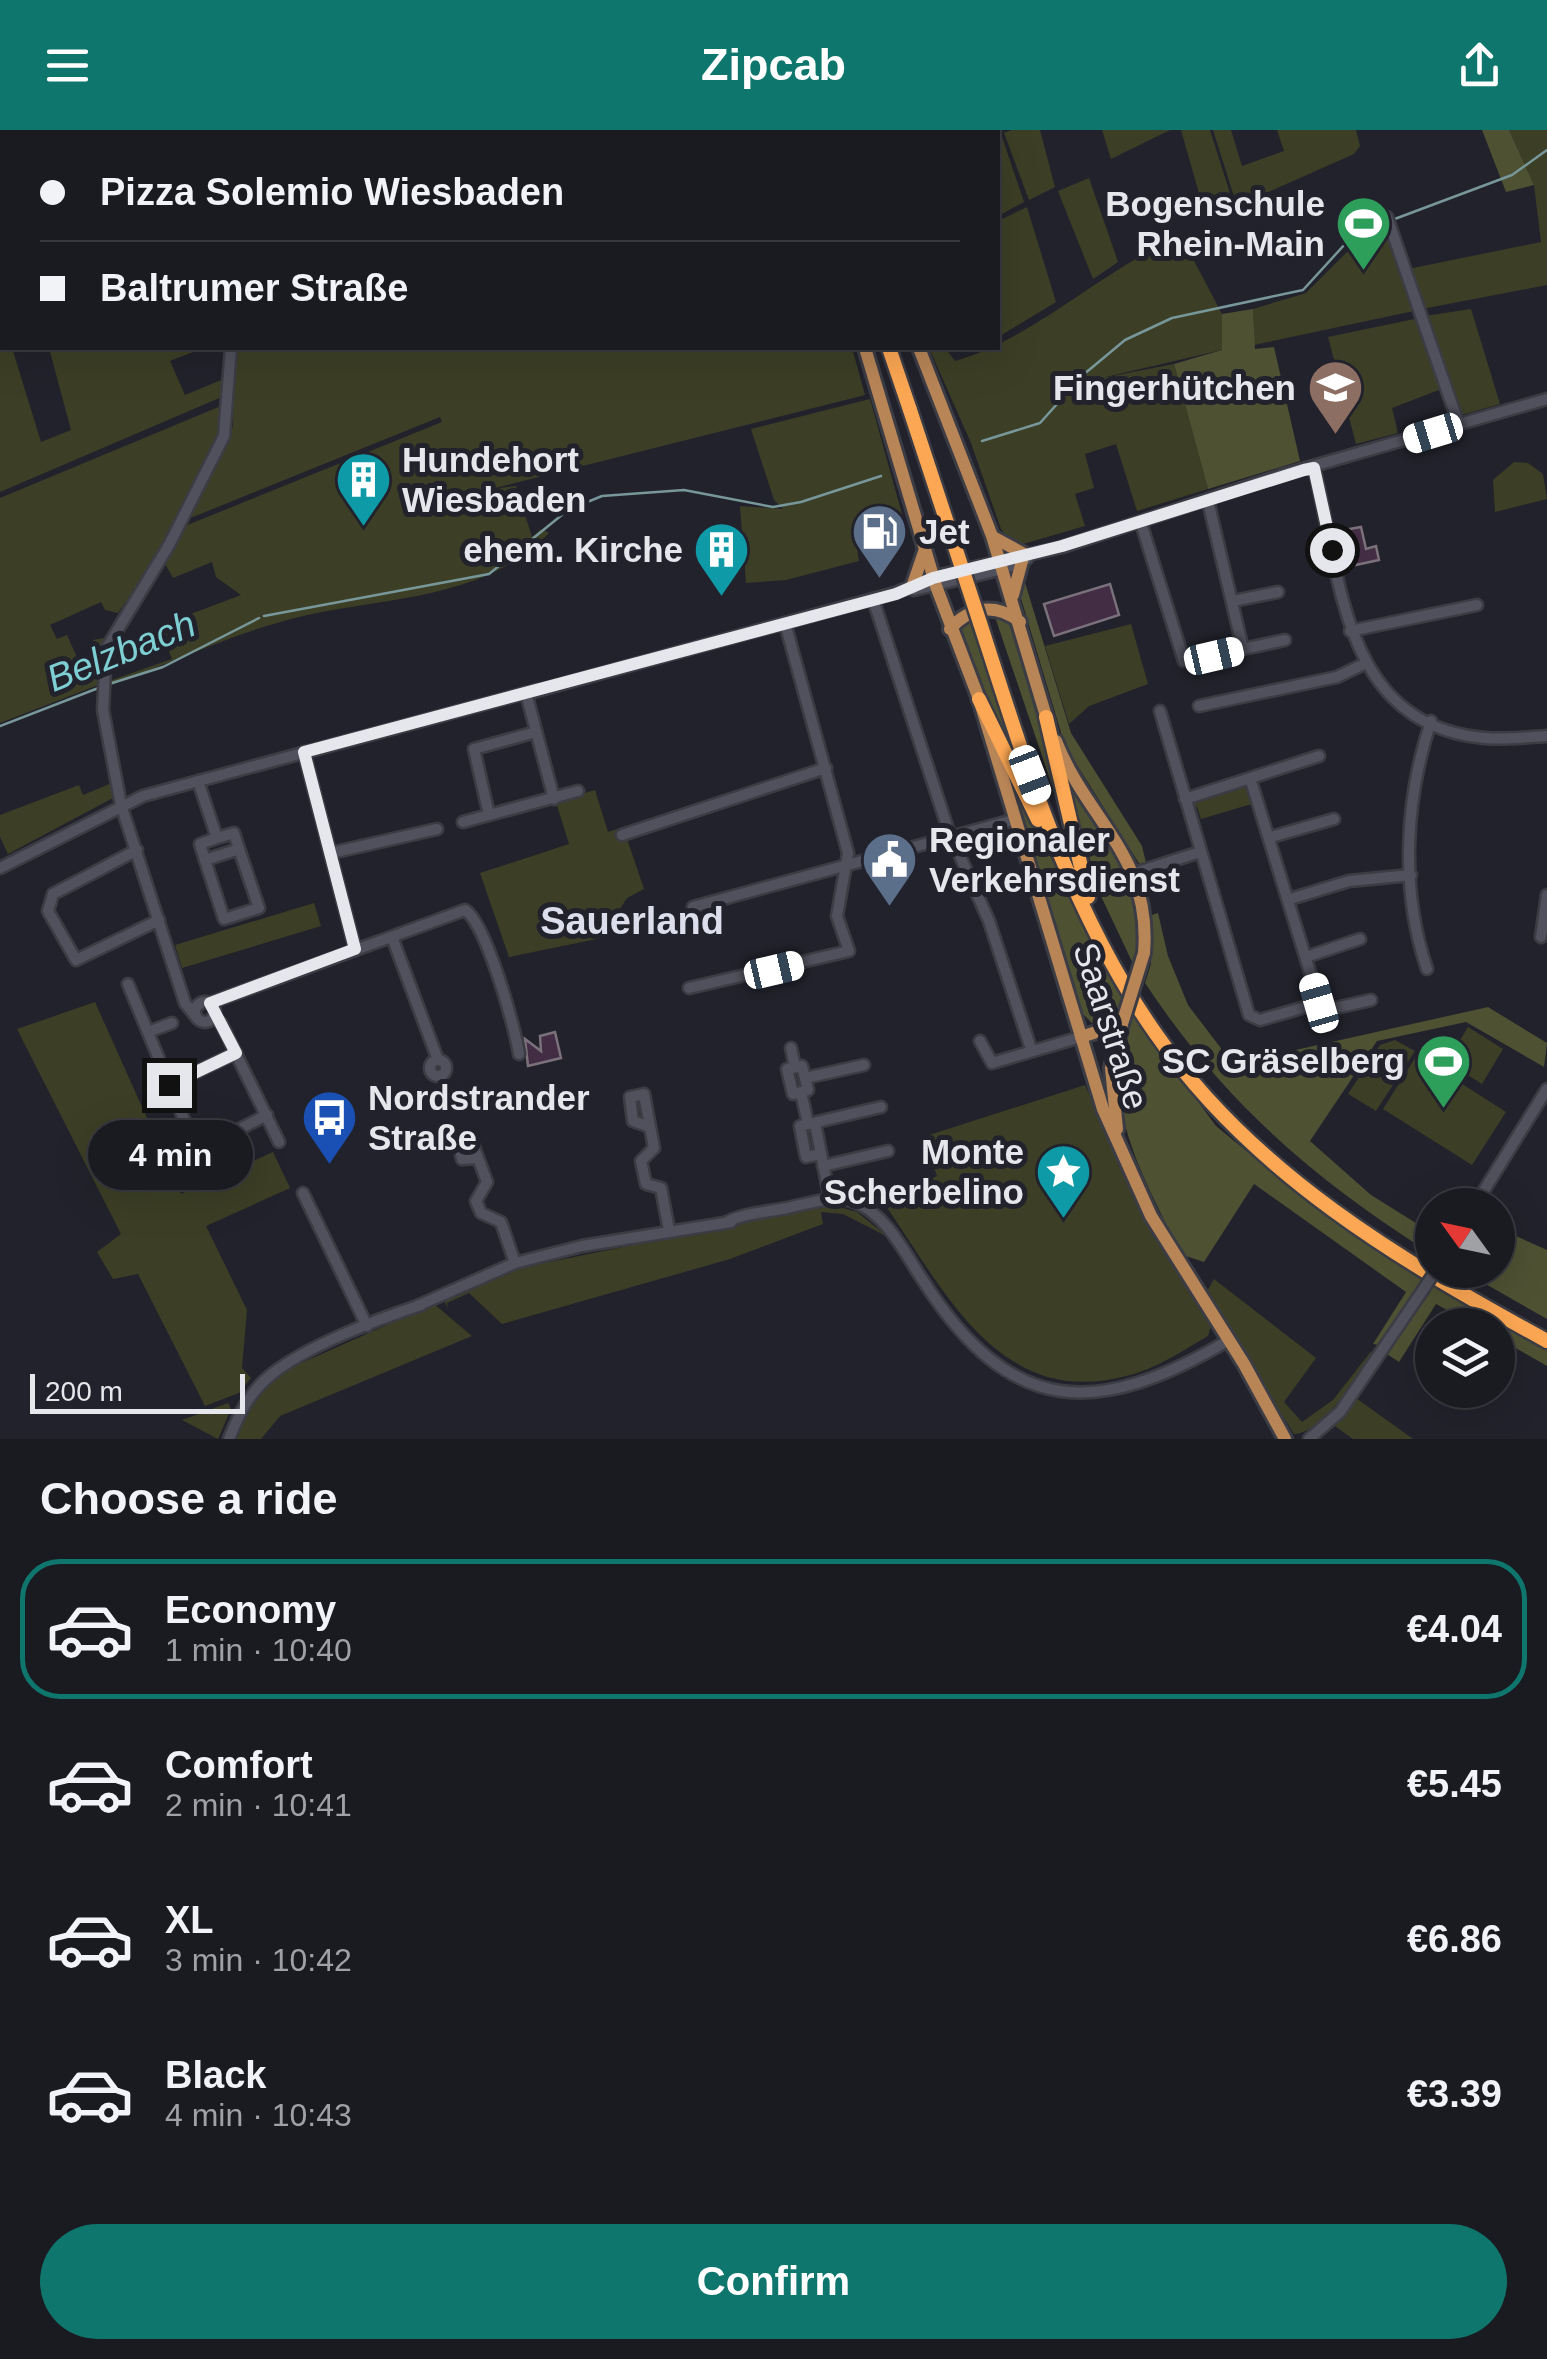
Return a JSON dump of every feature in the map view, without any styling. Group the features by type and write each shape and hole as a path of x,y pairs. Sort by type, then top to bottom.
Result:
{"highway":[{"path":"890,350 914,409"},
{"path":"899,350 914,409 1063,862"},
{"path":"984,622 1088,897 1148,1009 1224,1104 1305,1179 1415,1254"},
{"path":"979,699 1091,924 1142,1014 1184,1072 1237,1130 1348,1222 1547,1341"},
{"path":"1046,716 1088,897"},
{"path":"1471,1288 1547,1332"}],"main road":[{"name":"Saarstraße","path":"866,350 950,629 979,699 1081,1036 1121,1150 1161,1233 1285,1439"},
{"name":"Saarstraße","path":"920,350 1002,564 1046,716 1072,775 1135,873 1145,924 1144,954 1111,1068 1121,1150"},
{"path":"992,536 1028,557 1013,597"},
{"path":"908,589 923,564 923,544"},
{"path":"950,629 964,616 986,609 1003,611 1020,622"},
{"path":"1073,1006 1083,1026 1096,1034"},
{"path":"1081,1036 1122,1024"}],"street":[{"path":"1388,221 1459,425"},
{"path":"214,1018 205,1022 196,1018 182,995 121,805 104,719 104,685 108,640 162,558 224,436 232,350"},
{"path":"0,868 121,805 198,781 1028,557 1547,399"},
{"path":"1314,468 1350,630 1364,664 1394,698 1430,721 1478,737 1547,736"},
{"path":"1208,501 1242,650"},
{"path":"1141,522 1184,661 1286,640"},
{"path":"1233,601 1278,592"},
{"path":"873,599 953,838 988,921 1031,1050"},
{"path":"1350,630 1477,605"},
{"path":"689,988 848,951 837,916 849,865 785,624"},
{"path":"1199,706 1337,677 1364,664"},
{"path":"530,692 554,799"},
{"path":"1160,711 1252,1018 1370,1000"},
{"path":"1427,969 1414,921 1410,875 1411,806 1430,721"},
{"path":"489,815 474,749 536,732"},
{"path":"304,752 355,949"},
{"path":"1185,799 1250,782 1262,773 1319,756"},
{"path":"622,835 826,768"},
{"path":"198,781 216,838"},
{"path":"1250,782 1271,837 1321,1008"},
{"path":"463,822 578,792"},
{"path":"1271,837 1334,819"},
{"path":"693,907 1014,820"},
{"path":"332,853 437,829"},
{"path":"234,833 259,908 224,919 200,844 216,838 234,833"},
{"path":"205,860 240,849"},
{"path":"137,850 53,894 48,911 76,960 158,920"},
{"path":"1135,873 1200,852"},
{"path":"1290,899 1349,881 1410,875"},
{"path":"1541,937 1547,895"},
{"path":"196,1018 204,1004 465,910 472,914 512,1020 519,1054"},
{"path":"392,937 438,1060"},
{"path":"1306,957 1360,940"},
{"path":"128,984 197,1151 267,1115"},
{"path":"182,995 204,1004 214,1018 236,1053 279,1142"},
{"path":"148,1032 172,1022"},
{"path":"980,1041 990,1063 1081,1036"},
{"path":"791,1048 795,1068"},
{"path":"169,1085 236,1053"},
{"path":"805,1078 864,1065"},
{"path":"802,1066 805,1078 808,1090 792,1094 787,1069 802,1066"},
{"path":"1486,1188 1547,1089"},
{"path":"801,1092 812,1123"},
{"path":"881,1107 800,1126 806,1157 822,1160 888,1151"},
{"path":"650,1128 654,1148 642,1161 646,1184 661,1188 669,1230"},
{"path":"477,1158 487,1182 476,1201 481,1214 500,1222 515,1263"},
{"path":"822,1160 834,1200"},
{"path":"303,1193 367,1326"},
{"path":"229,1439 248,1400 273,1373 367,1326 515,1263 834,1200 864,1208 891,1232 960,1335 1011,1376 1056,1390 1095,1392 1135,1385 1227,1337"},
{"path":"1309,1439 1340,1412 1425,1288"}],"green space":[{"path":"1040,130 1055,187 1029,200 1004,133"},
{"path":"1102,130 1170,130 1111,159"},
{"path":"1181,130 1210,130 1234,206 1206,218"},
{"path":"1213,130 1231,130 1242,166 1284,151 1277,130 1356,130 1360,146 1354,154 1237,206"},
{"path":"1482,130 1509,130 1534,185 1506,192"},
{"path":"1509,130 1547,130 1547,285 1422,309 1408,269 1541,242 1534,185"},
{"path":"1000,138 1024,202 1000,215"},
{"path":"1089,178 1118,262 1093,279 1058,191"},
{"path":"1027,207 1056,302 1000,336 1000,220"},
{"name":"Bogenschule Rhein-Main","path":"1388,229 1414,311 1254,345 1253,309 1306,293 1346,253"},
{"path":"1181,236 1222,314 1222,350 1097,379 1174,364 1208,489 1137,511 1116,444 1085,454 1094,488 1075,494 1085,526 1023,544 1012,542 1001,529 971,443 930,350 947,350 955,361 986,350 1000,350 1000,343"},
{"path":"1253,309 1255,349 1274,347 1300,461 1208,489 1174,364 1222,350 1222,314"},
{"path":"1471,309 1500,404 1458,416 1425,316"},
{"path":"1419,318 1444,388 1392,408 1398,433 1356,444 1328,337"},
{"path":"13,350 41,442 71,430 50,350 198,350 170,361 185,395 226,378 224,396 0,492 0,352"},
{"path":"234,350 853,350 865,395 491,489 516,486 532,537 541,529 549,533 523,556 494,572 430,593 271,625 109,686 109,681 172,659 159,626 241,595 216,577 212,562 173,578 164,562 180,528 442,422 440,417 193,517 188,515 233,427"},
{"path":"870,399 904,521 855,534 859,561 786,580 746,583 740,506 783,509 774,500 751,429"},
{"path":"221,406 219,427 199,482 118,613 105,610 101,602 50,625 57,639 67,635 80,664 96,658 93,640 104,638 101,684 0,723 0,498"},
{"path":"1514,462 1528,463 1543,474 1547,499 1495,512 1493,480"},
{"path":"1023,576 1071,733 1142,846 1147,867 1142,868 1065,746 1020,595"},
{"path":"993,611 1012,624 1046,735 1063,818"},
{"path":"969,620 1025,782 984,698 959,632"},
{"path":"1131,624 1148,684 1089,706 1069,724 1045,646"},
{"path":"995,747 1123,1000 1116,1021 1096,1027 1080,1011"},
{"path":"1064,769 1137,890 1140,944 1135,968 1100,894"},
{"path":"112,783 113,798 8,854 0,837 0,815 79,785 83,795"},
{"path":"1250,786 1255,803 1201,819 1197,807 1191,808 1196,800"},
{"path":"595,790 608,832 623,827 644,889 627,898 615,917 621,934 509,957 480,873 569,844 556,802"},
{"path":"314,903 321,926 182,968 175,945"},
{"path":"1158,913 1168,956 1188,1005 1233,1064 1488,1007 1547,1043 1544,1067 1466,1022 1377,1041 1310,1141 1371,1195 1415,1222 1415,1243 1310,1167 1206,1065 1145,983 1151,964 1152,915"},
{"path":"95,1002 181,1194 273,1152 290,1188 206,1226 247,1310 242,1368 251,1378 239,1393 205,1406 138,1274 113,1279 97,1252 121,1234 17,1029"},
{"path":"1134,1015 1216,1126 1322,1213 1415,1274 1417,1288 1379,1345 1373,1344 1406,1292 1254,1184 1204,1262 1180,1254 1129,1138 1120,1079 1123,1048"},
{"path":"1468,1027 1503,1049 1482,1084 1447,1062"},
{"path":"1395,1040 1415,1051 1376,1111 1348,1094 1380,1045"},
{"name":"SC Gräselberg","path":"1417,1055 1506,1112 1472,1165 1383,1109"},
{"path":"1085,1085 1144,1216 1211,1326 1208,1336 1148,1369 1082,1382 1043,1375 1009,1359 980,1334 953,1304 884,1203 937,1176 923,1137"},
{"path":"831,1205 857,1212 888,1237 843,1214 821,1212 823,1224 730,1259 502,1324 469,1293 447,1303 448,1308 444,1301 520,1268"},
{"path":"1515,1236 1547,1250 1547,1319 1493,1288 1515,1288"},
{"path":"1214,1279 1316,1358 1284,1402 1302,1422 1333,1400 1372,1350 1351,1387 1328,1414 1304,1432 1294,1434 1206,1293"},
{"path":"1430,1288 1440,1288 1474,1308 1443,1308 1436,1304 1433,1308 1417,1308"},
{"path":"434,1304 472,1336 280,1416 261,1439 233,1439 256,1397 279,1373"},
{"path":"1415,1311 1415,1337 1399,1362 1387,1354"},
{"path":"1515,1331 1547,1350 1547,1366 1515,1348"},
{"path":"1356,1398 1413,1439 1353,1439 1335,1426"},
{"path":"228,1403 231,1409 218,1439 182,1420"}],"building":[{"path":"1361,527 1366,549 1376,546 1379,560 1351,566 1344,530"},
{"path":"1110,584 1119,615 1054,636 1044,604"},
{"path":"555,1032 561,1058 528,1066 525,1039 541,1051 540,1036"}],"waterway":[{"path":"1392,220 1512,175 1547,150"},
{"path":"982,441 1040,423 1083,375 1125,340 1172,318 1303,290 1346,243 1385,223"},
{"path":"264,616 489,574 568,510 602,496 684,490 773,507 881,476"},
{"name":"Belzbach","path":"109,684 163,667 259,618"},
{"name":"Belzbach","path":"0,726 101,687"}],"place":[{"name":"Bogenschule Rhein-Main","path":"1364,273"},
{"name":"Fingerhütchen","path":"1335,437"},
{"name":"Hundehort Wiesbaden","path":"363,529"},
{"name":"Jet","path":"880,581"},
{"name":"ehem. Kirche","path":"722,599"},
{"name":"Regionaler Verkehrsdienst","path":"890,909"},
{"name":"SC Gräselberg","path":"1444,1110"},
{"name":"Nordstrander Straße","path":"329,1167"},
{"name":"Monte Scherbelino","path":"1063,1221"}],"district":[{"name":"Sauerland","path":"632,921"}],"route":[{"path":"169,1085 236,1053 214,1018 210,1003 355,949 304,752 896,594 926,580 1037,554 1314,468 1332,550"}]}
